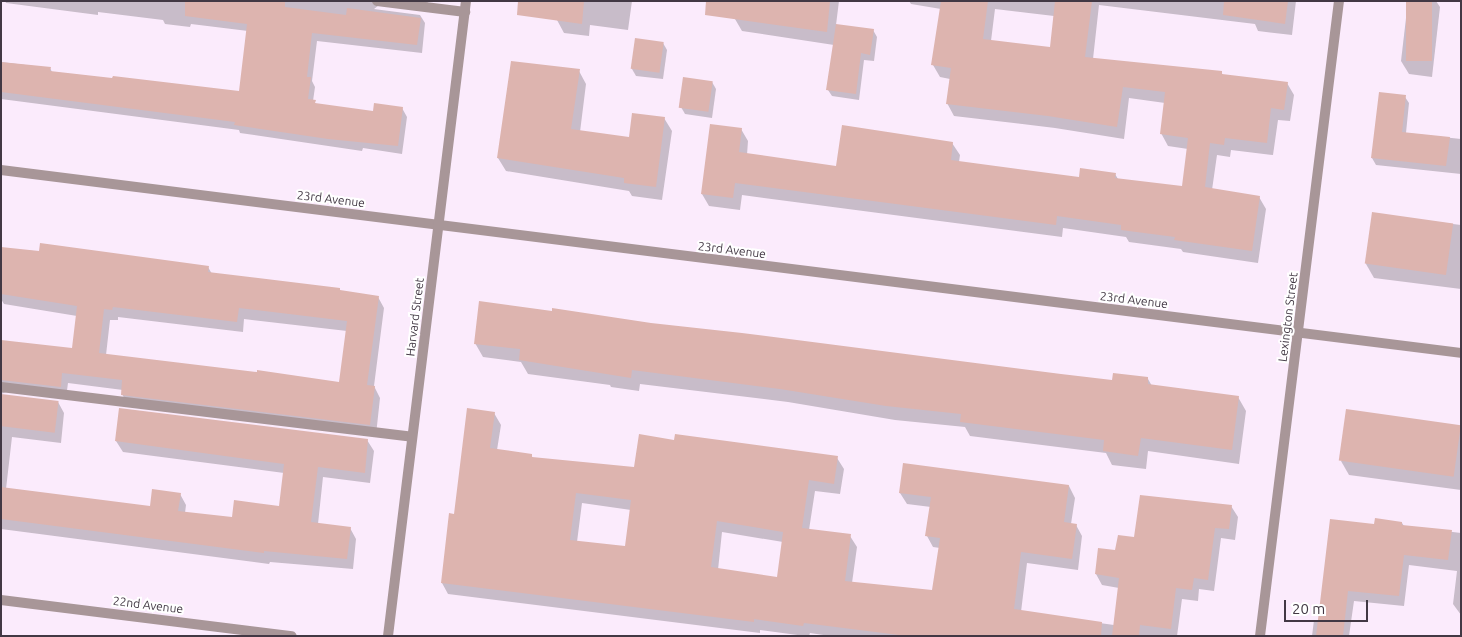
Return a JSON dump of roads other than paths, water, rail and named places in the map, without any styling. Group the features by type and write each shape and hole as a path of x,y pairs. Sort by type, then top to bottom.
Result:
{"street":[{"path":"378,1 465,12"},
{"name":"Harvard Street","path":"388,636 466,1"},
{"name":"Lexington Street","path":"1260,636 1339,1"},
{"name":"23rd Avenue","path":"1,170 1461,353"},
{"path":"1,387 412,437"},
{"name":"22nd Avenue","path":"1,600 292,636"}]}
